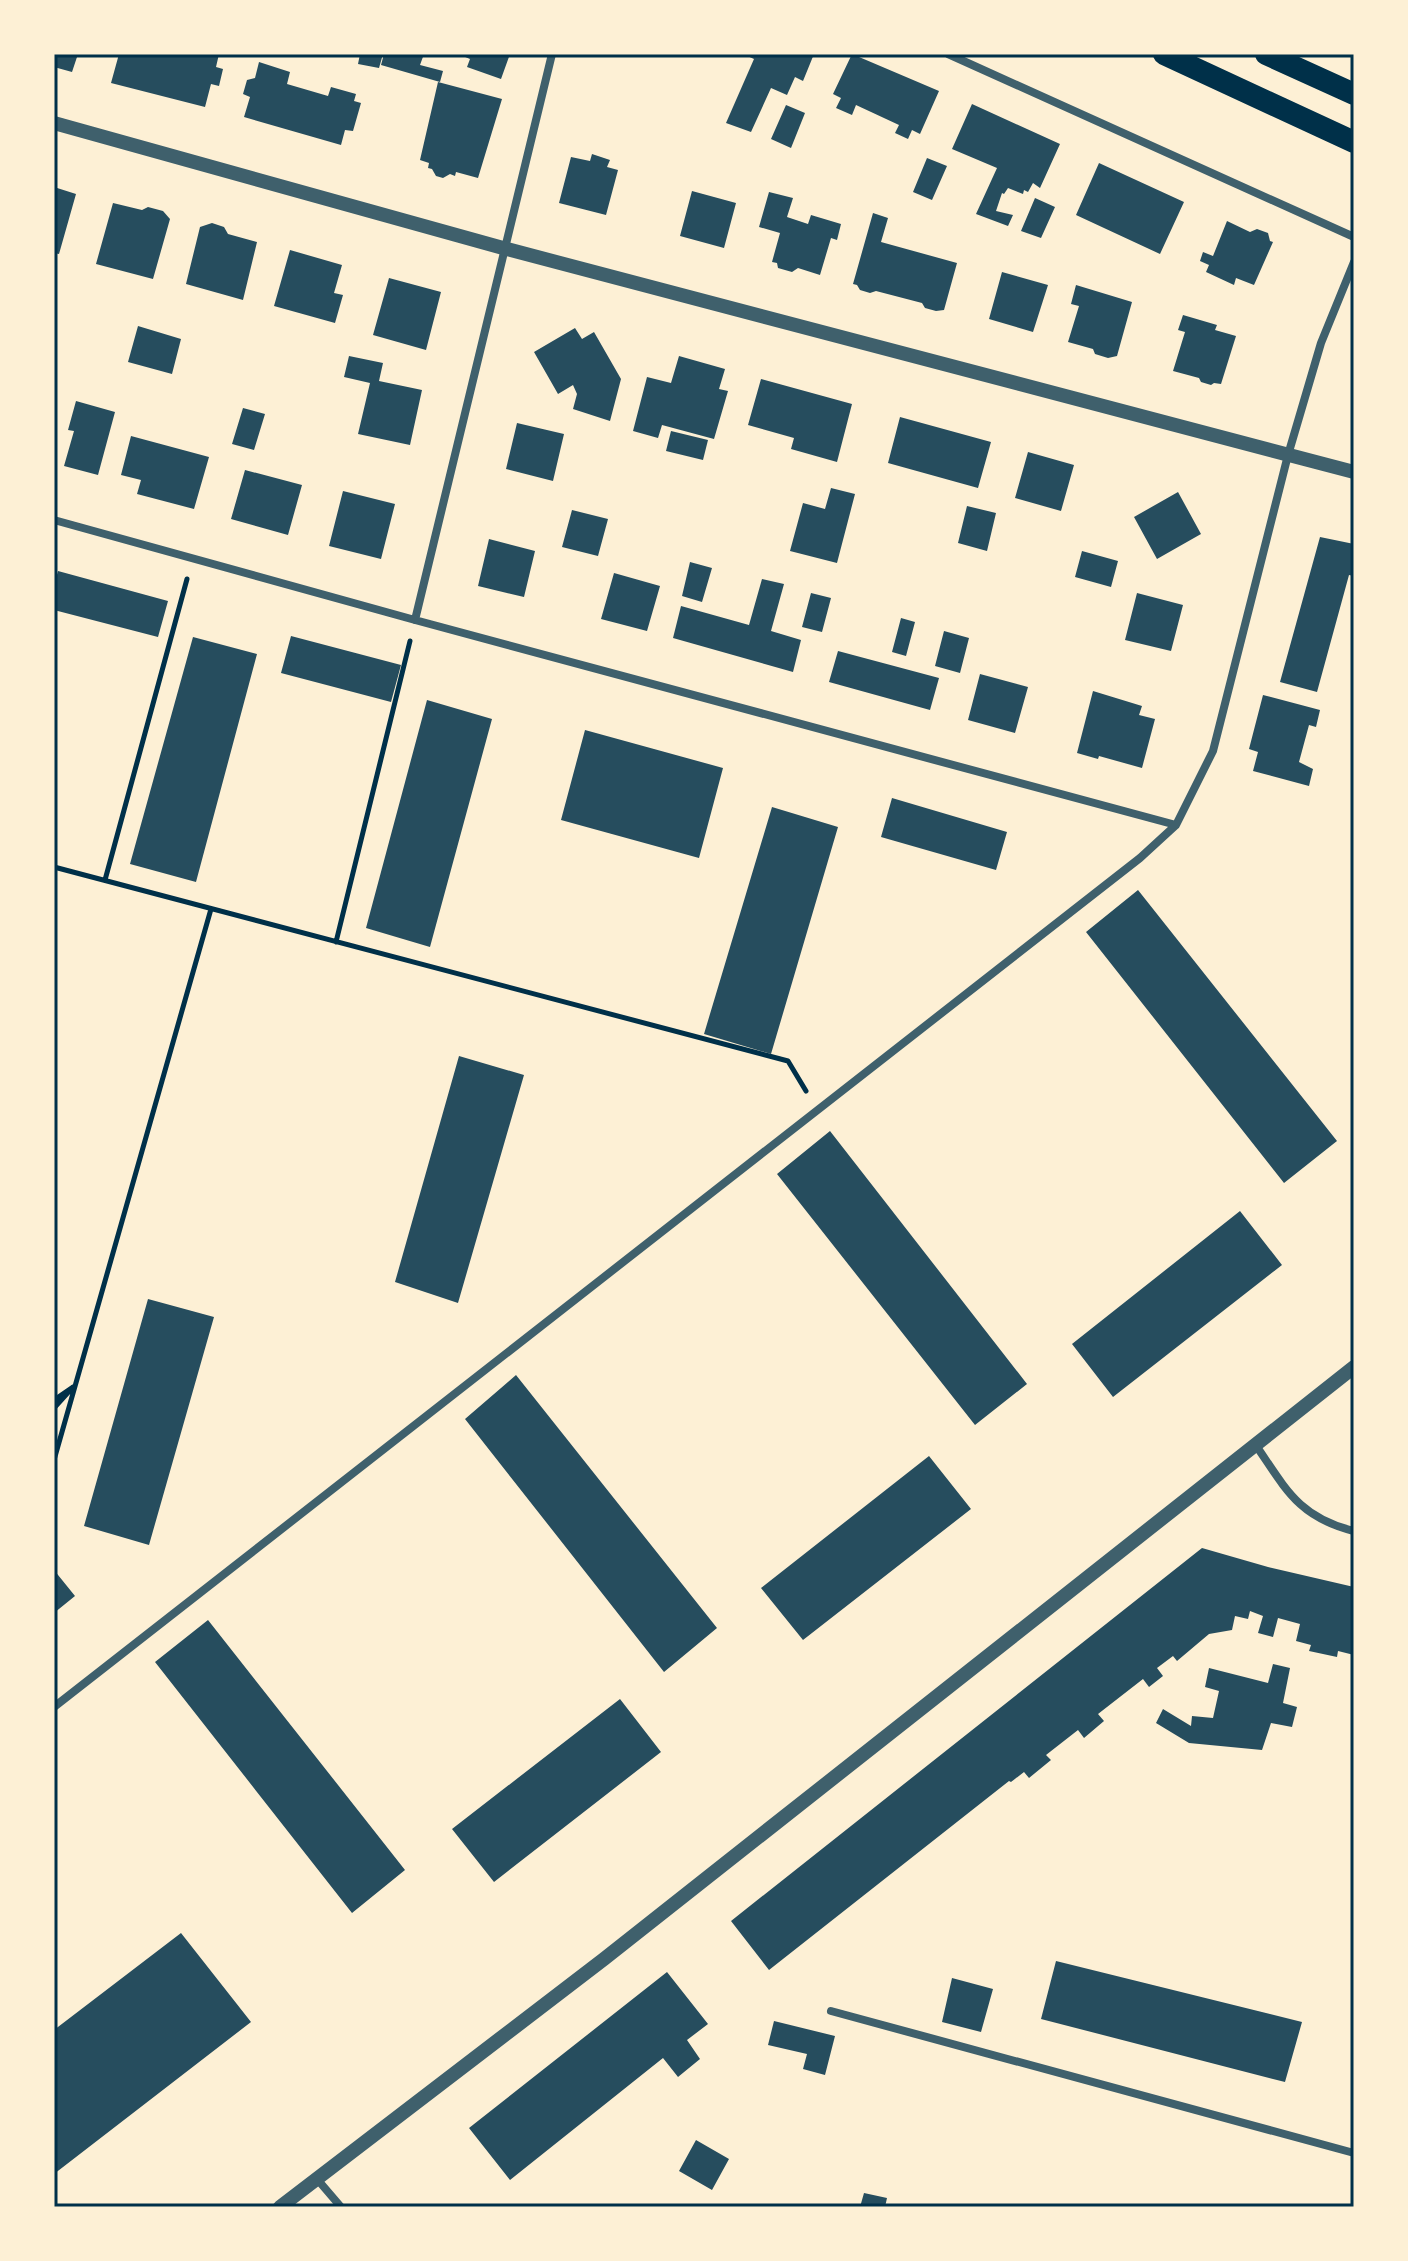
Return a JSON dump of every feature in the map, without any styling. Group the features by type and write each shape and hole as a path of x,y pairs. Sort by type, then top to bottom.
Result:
{"highway":[{"path":"1164,54 1354,142"},
{"path":"1266,54 1354,94"}],"street":[{"path":"415,620 552,54"},
{"path":"948,54 1354,237"},
{"path":"54,123 503,248 1354,472"},
{"path":"54,1707 1140,858 1176,825 1213,751 1288,455 1321,343 1354,262"},
{"path":"54,520 1176,825"},
{"path":"280,2207 604,1959 1354,1367"},
{"path":"1255,1444 1280,1481 1305,1510 1328,1524 1354,1531"},
{"path":"831,2011 1354,2153"},
{"path":"317,2179 341,2207"}],"path":[{"path":"105,880 193,558"},
{"path":"336,942 415,620"},
{"path":"54,867 788,1061 818,1110"},
{"path":"54,1460 211,909"},
{"path":"54,1400 73,1387"},
{"path":"54,1408 73,1387"}],"building":[{"path":"54,54 78,54 72,72 54,67"},
{"path":"119,54 219,54 216,67 223,69 219,86 211,84 205,107 111,83"},
{"path":"360,54 383,54 379,68 358,64"},
{"path":"384,54 424,54 420,65 443,71 440,82 381,65"},
{"path":"458,54 510,54 501,79 467,67 470,59"},
{"path":"743,54 814,54 803,81 795,77 787,95 771,88 751,132 726,123 754,59"},
{"path":"852,54 939,91 920,134 912,130 908,139 895,133 899,125 856,105 852,115 836,108 841,98 833,94"},
{"path":"259,62 290,72 287,84 328,96 331,87 356,94 354,101 361,103 353,131 345,130 341,145 244,117 250,97 243,94 247,80 255,78"},
{"path":"438,82 502,99 478,178 456,172 455,176 436,176 428,168 429,163 420,160"},
{"path":"972,104 1060,144 1040,188 1033,183 1023,194 1008,188 1002,193 996,211 1013,215 1008,226 976,214 997,168 952,149"},
{"path":"786,105 805,113 791,148 771,139"},
{"path":"592,154 610,160 607,167 618,170 606,215 559,203 571,157 590,161"},
{"path":"927,158 947,166 932,200 913,192"},
{"path":"1099,163 1184,202 1160,254 1076,215"},
{"path":"54,187 76,194 59,254 54,253"},
{"path":"692,191 736,203 724,248 680,236"},
{"path":"769,192 793,198 787,217 808,224 811,215 841,224 837,240 831,238 820,275 798,268 792,272 778,268 777,263 772,262 780,233 759,227"},
{"path":"1035,198 1055,207 1041,238 1021,231"},
{"path":"113,203 163,211 170,219 153,279 96,264"},
{"path":"873,213 888,218 881,242 957,263 944,310 925,308 922,303 876,291 870,293 853,284"},
{"path":"1227,221 1250,232 1257,229 1268,233 1273,242 1254,285 1236,278 1234,285 1206,272 1209,265 1200,261 1203,252 1213,256"},
{"path":"212,223 224,227 228,234 257,242 243,300 186,284 200,227"},
{"path":"290,250 342,265 334,293 343,295 335,323 274,306"},
{"path":"1002,272 1048,285 1033,332 989,319"},
{"path":"389,278 441,292 426,350 373,335"},
{"path":"1076,285 1132,302 1117,356 1108,358 1095,354 1093,349 1068,342 1079,306 1071,304"},
{"path":"1183,315 1217,325 1215,330 1236,336 1221,384 1211,385 1201,382 1199,378 1173,371 1185,332 1178,330"},
{"path":"138,326 181,339 172,374 128,362"},
{"path":"575,328 582,339 594,332 621,379 610,421 573,409 577,394 573,385 558,394 534,352"},
{"path":"349,356 383,363 379,381 422,390 410,445 358,434 370,383 344,377"},
{"path":"679,356 725,369 719,389 728,391 714,439 662,425 658,438 633,431 647,377 671,383"},
{"path":"761,379 852,404 837,462 791,449 794,438 748,425"},
{"path":"76,401 115,412 98,475 64,466 74,431 68,430"},
{"path":"243,408 265,414 254,450 232,444"},
{"path":"900,417 991,442 978,488 888,463"},
{"path":"517,423 564,434 553,481 506,469"},
{"path":"671,431 708,440 703,460 666,451"},
{"path":"131,436 209,457 194,509 137,494 141,480 121,475"},
{"path":"1028,452 1074,465 1061,511 1015,498"},
{"path":"245,470 302,485 288,535 231,519"},
{"path":"831,488 855,494 837,563 790,551 803,503 825,509"},
{"path":"343,491 395,504 381,559 329,546"},
{"path":"1178,492 1201,534 1157,559 1134,517"},
{"path":"967,506 996,513 987,551 958,543"},
{"path":"572,510 608,519 598,556 562,547"},
{"path":"1320,537 1354,544 1354,576 1349,575 1317,692 1280,682"},
{"path":"489,539 535,551 524,597 478,586"},
{"path":"1082,551 1118,561 1111,587 1075,577"},
{"path":"690,562 712,568 702,602 682,596"},
{"path":"58,571 168,601 158,637 54,610 54,586"},
{"path":"614,573 660,586 647,631 601,619"},
{"path":"762,579 784,584 771,631 801,640 793,672 673,638 681,606 749,625"},
{"path":"811,593 831,598 822,632 802,627"},
{"path":"1137,593 1183,605 1171,651 1125,640"},
{"path":"901,618 915,622 906,656 892,652"},
{"path":"944,631 969,638 960,673 935,666"},
{"path":"291,636 401,665 391,702 281,673"},
{"path":"193,637 257,654 196,882 130,864"},
{"path":"838,651 939,678 930,710 829,682"},
{"path":"980,674 1028,687 1015,733 968,720"},
{"path":"1093,691 1142,706 1139,715 1155,719 1142,768 1077,753"},
{"path":"1263,695 1320,710 1316,727 1309,725 1299,762 1313,769 1309,786 1253,771 1258,752 1249,749"},
{"path":"427,700 492,719 430,947 366,928"},
{"path":"585,730 723,768 699,858 561,820"},
{"path":"892,798 1007,832 996,870 881,837"},
{"path":"772,807 838,827 771,1054 704,1034"},
{"path":"1138,890 1337,1141 1284,1183 1086,932"},
{"path":"459,1056 524,1075 458,1303 395,1282"},
{"path":"830,1131 1027,1384 975,1425 777,1174"},
{"path":"1240,1211 1282,1265 1113,1397 1072,1344"},
{"path":"148,1299 214,1317 149,1545 84,1526"},
{"path":"516,1375 717,1628 664,1672 465,1419"},
{"path":"929,1456 971,1509 803,1640 761,1588"},
{"path":"1202,1548 1354,1587 1354,1655 1338,1651 1337,1657 1309,1651 1311,1645 1296,1641 1300,1624 1278,1618 1273,1637 1258,1633 1263,1616 1250,1611 1248,1619 1235,1616 1232,1630 1209,1634 1177,1661 1173,1656 1157,1668 1163,1676 1149,1687 1143,1679 1098,1714 1104,1721 1084,1738 1078,1730 1046,1755 1051,1760 1029,1778 1024,1772 1009,1781 769,1970 731,1921"},
{"path":"54,1570 75,1596 54,1613"},
{"path":"208,1620 405,1870 352,1913 155,1662"},
{"path":"1273,1664 1290,1668 1283,1703 1297,1707 1292,1727 1271,1723 1262,1750 1189,1743 1156,1723 1163,1709 1191,1726 1192,1716 1213,1718 1219,1691 1205,1687 1209,1668 1268,1683"},
{"path":"620,1699 661,1752 494,1882 452,1829"},
{"path":"181,1933 251,2022 54,2174 54,2030"},
{"path":"1056,1961 1302,2022 1285,2082 1041,2019"},
{"path":"667,1972 708,2024 687,2040 700,2059 678,2077 663,2058 510,2180 469,2128"},
{"path":"952,1978 993,1989 981,2032 942,2022"},
{"path":"774,2021 835,2036 825,2075 803,2069 807,2054 768,2045"},
{"path":"696,2140 729,2159 712,2190 679,2171"},
{"path":"864,2193 887,2198 885,2207 860,2207"}]}
